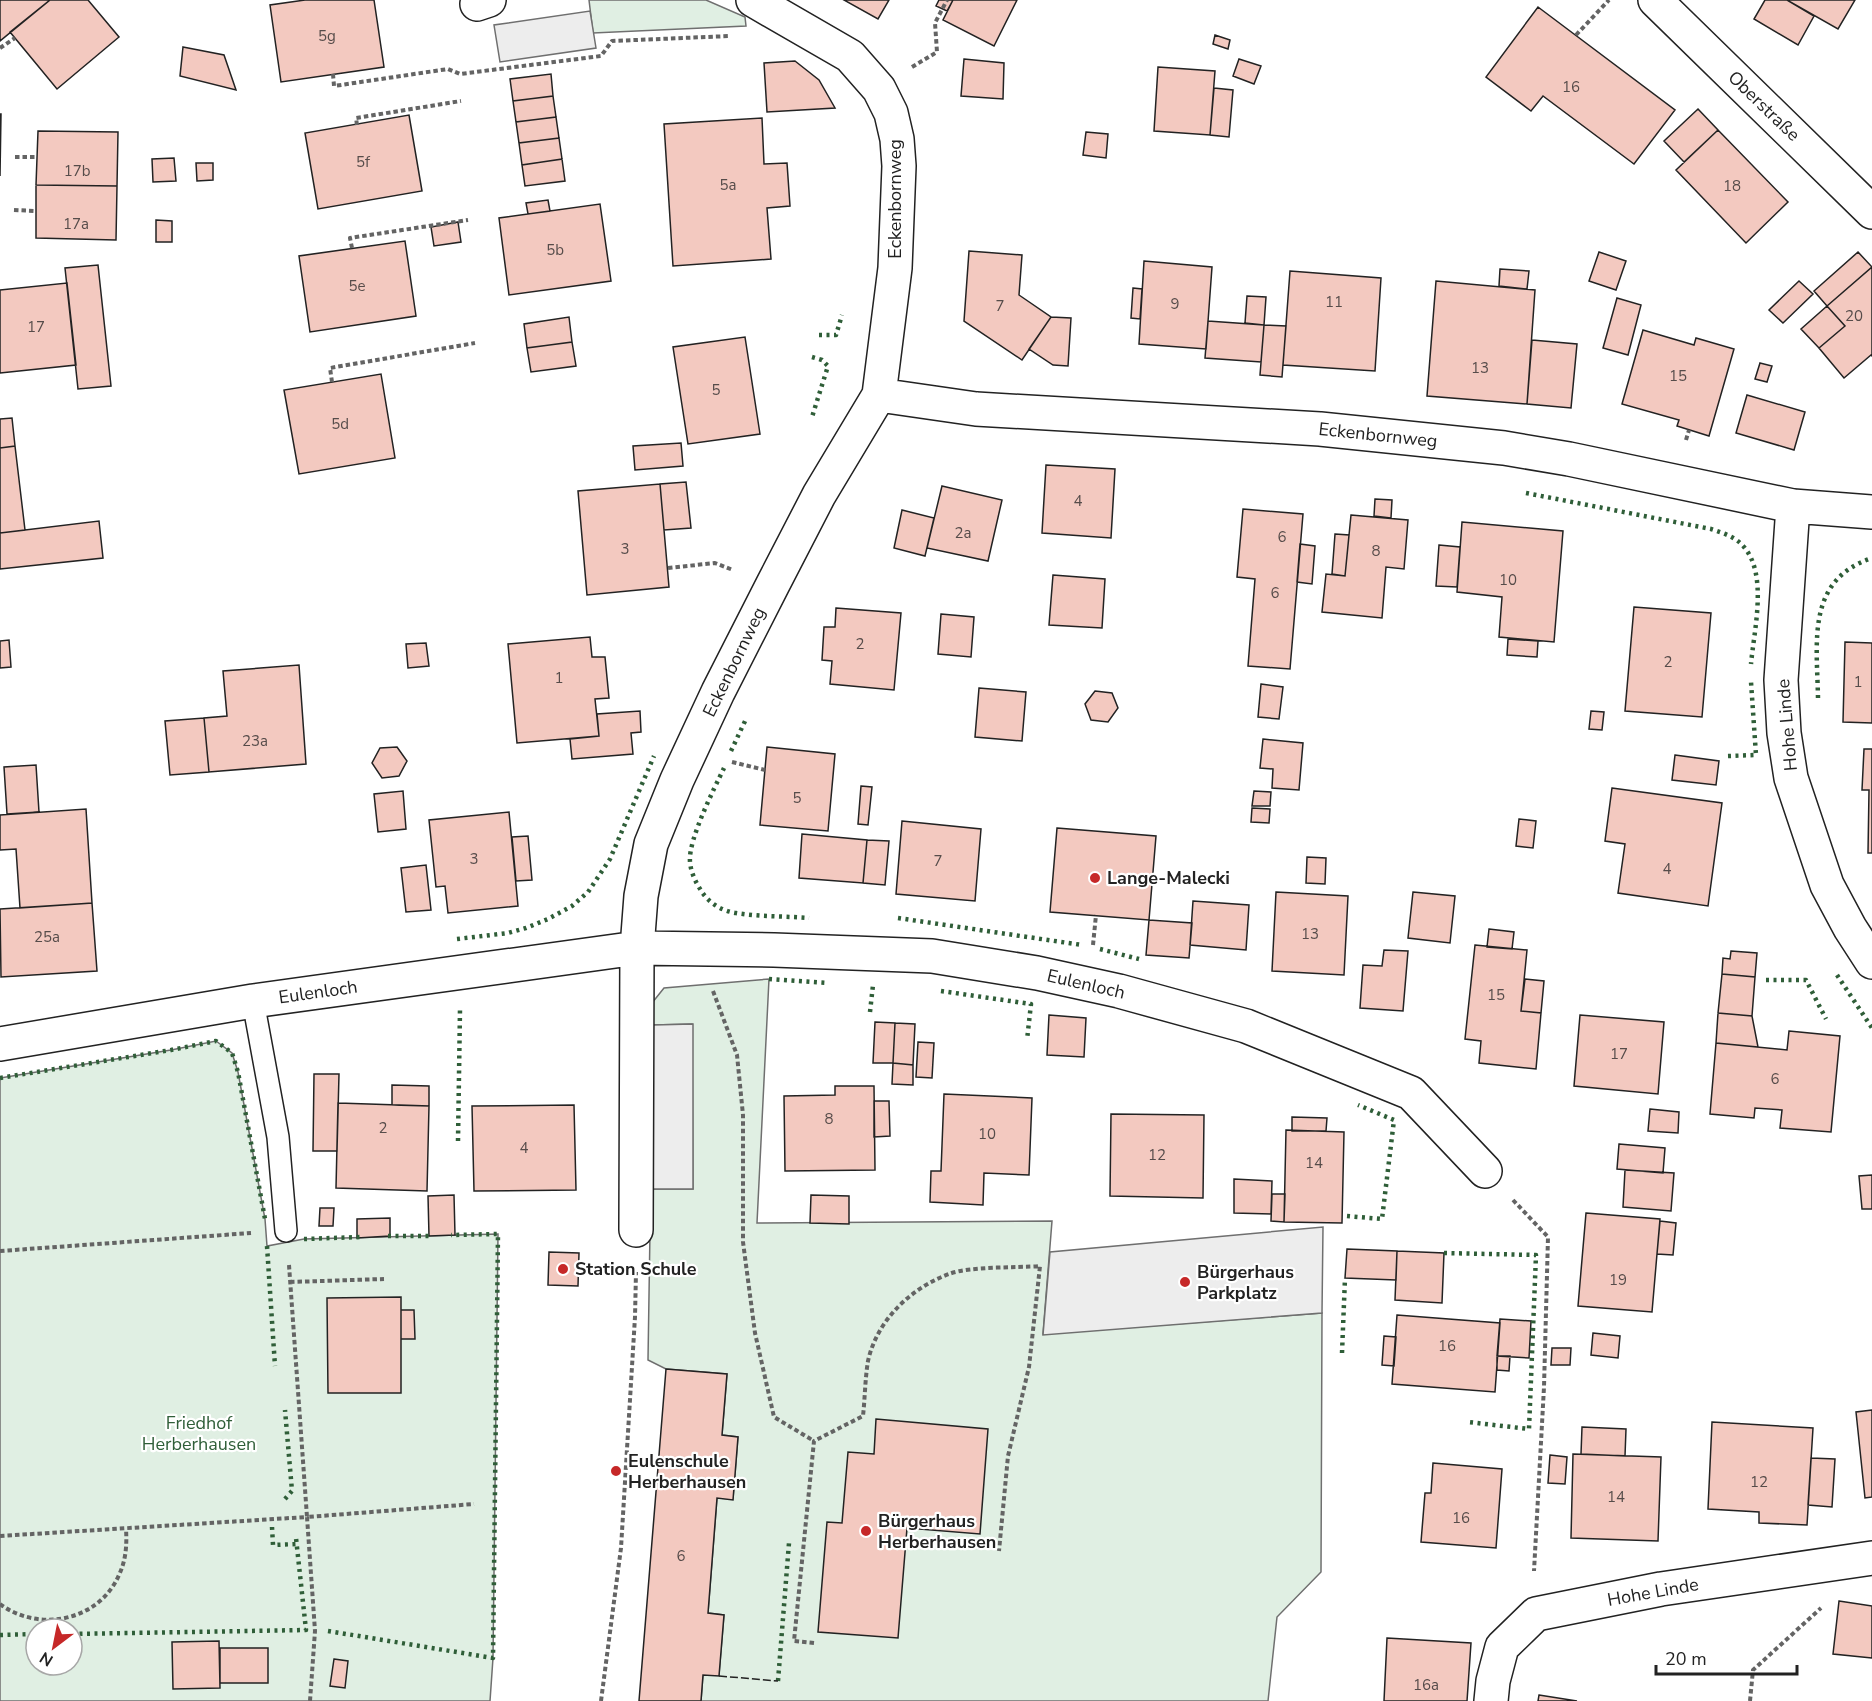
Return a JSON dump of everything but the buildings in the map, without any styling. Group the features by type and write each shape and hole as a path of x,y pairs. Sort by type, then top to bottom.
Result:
{"street":[{"name":"Eckenbornweg","path":"637,948 641,896 651,844 677,780 718,692 819,495 879,395 895,267 899,166 897,139 891,113 879,89 850,56 753,0"},
{"name":"Oberstraße","path":"1655,0 1872,212"},
{"name":"Eckenbornweg","path":"879,395 976,410 1320,429 1504,448 1569,459 1793,506 1872,512"},
{"name":"Hohe Linde","path":"1793,506 1781,680 1784,733 1791,778 1827,885 1850,928 1872,962"},
{"name":"Eulenloch","path":"0,1044 253,1001 637,948 932,956 1037,973 1119,991 1246,1026 1411,1093 1485,1171"},
{"path":"636,1230 637,948"},
{"name":"Hohe Linde","path":"1491,1701 1492,1681 1502,1647 1536,1614 1661,1589 1872,1558"}],"lane":[{"path":"253,1001 278,1137 286,1231"}],"path":[{"path":"1575,35 1609,0"},
{"path":"879,89 936,52 935,23 948,1"},
{"path":"333,74 334,86 448,69 460,74 601,56 612,41 741,36"},
{"path":"0,48 15,38"},
{"path":"357,125 356,118 461,101"},
{"path":"15,157 37,157"},
{"path":"14,210 36,211"},
{"path":"352,248 350,238 468,220"},
{"path":"332,382 330,368 475,343"},
{"path":"668,568 716,564 773,584"},
{"path":"698,949 737,1055 743,1115 743,1242 757,1344 774,1417 813,1441"},
{"path":"1485,1171 1548,1237 1544,1387 1533,1567"},
{"path":"601,1701 621,1548 635,1317 636,1230"},
{"path":"0,1251 286,1231 315,1631 310,1701"},
{"path":"813,1441 863,1416 868,1361 876,1338 904,1300 950,1273 1040,1266 1029,1367 1008,1456 999,1551"},
{"path":"290,1282 384,1279"},
{"path":"813,1441 794,1641 814,1643"},
{"path":"0,1536 474,1504"},
{"path":"0,1604 20,1615 36,1619 69,1618 84,1612 98,1603 119,1577 127,1545 126,1529"},
{"path":"1750,1701 1753,1670 1821,1608"}],"green space":[{"path":"589,0 706,0 745,17 746,26 593,33"},
{"path":"769,979 757,1223 1052,1221 1043,1334 1322,1313 1321,1572 1277,1617 1268,1701 701,1701 703,1675 719,1675 724,1615 708,1613 717,1498 733,1499 738,1437 722,1435 727,1374 666,1369 648,1360 653,1189 693,1189 692,1024 653,1025 652,1003 664,988"},
{"name":"Friedhof Herberhausen","path":"216,1041 232,1053 238,1072 265,1219 267,1246 304,1239 498,1234 493,1658 490,1701 0,1701 0,1078"}],"shaded area":[{"path":"590,11 596,48 500,62 494,25"},
{"path":"693,1024 693,1189 653,1189 653,1025"},
{"name":"Bürgerhaus Parkplatz","path":"1323,1227 1322,1313 1043,1335 1050,1252"}],"hedge":[{"path":"819,335 836,335 842,315"},
{"path":"812,357 822,360 828,366 812,417"},
{"path":"1526,493 1711,529 1737,541 1744,547 1751,559 1758,587 1751,664"},
{"path":"1818,698 1817,634 1826,597 1836,581 1851,568 1872,558"},
{"path":"1728,756 1756,755 1751,682"},
{"path":"731,751 746,719"},
{"path":"457,939 508,933 526,928 572,906 588,892 610,859 654,756"},
{"path":"724,768 702,815 690,853 690,862 698,885 712,903 731,912 809,918"},
{"path":"898,918 1082,945"},
{"path":"1100,949 1139,959"},
{"path":"1837,975 1872,1028"},
{"path":"769,979 828,983"},
{"path":"1766,980 1806,980 1826,1019"},
{"path":"870,1012 873,985"},
{"path":"941,991 1031,1004 1027,1040"},
{"path":"458,1141 460,1009"},
{"path":"0,1078 216,1041 232,1053 238,1072 265,1219"},
{"path":"1347,1216 1382,1219 1394,1120 1358,1105"},
{"path":"328,1631 493,1658 498,1234 451,1235"},
{"path":"388,1236 433,1236"},
{"path":"304,1239 361,1237"},
{"path":"267,1246 275,1366"},
{"path":"1444,1253 1536,1255 1529,1429 1468,1422"},
{"path":"1342,1353 1345,1278"},
{"path":"285,1410 292,1491 285,1499"},
{"path":"272,1527 273,1545 297,1544"},
{"path":"84,1634 306,1630 296,1538"},
{"path":"778,1681 789,1543"},
{"path":"0,1635 24,1634"}],"fence":[{"path":"719,1676 778,1681"}],"place":[{"name":"Lange-Malecki","path":"1095,878"},
{"name":"Station Schule","path":"563,1269"},
{"name":"Bürgerhaus Parkplatz","path":"1185,1282"},
{"name":"Eulenschule Herberhausen","path":"616,1471"},
{"name":"Bürgerhaus Herberhausen","path":"866,1531"}]}
